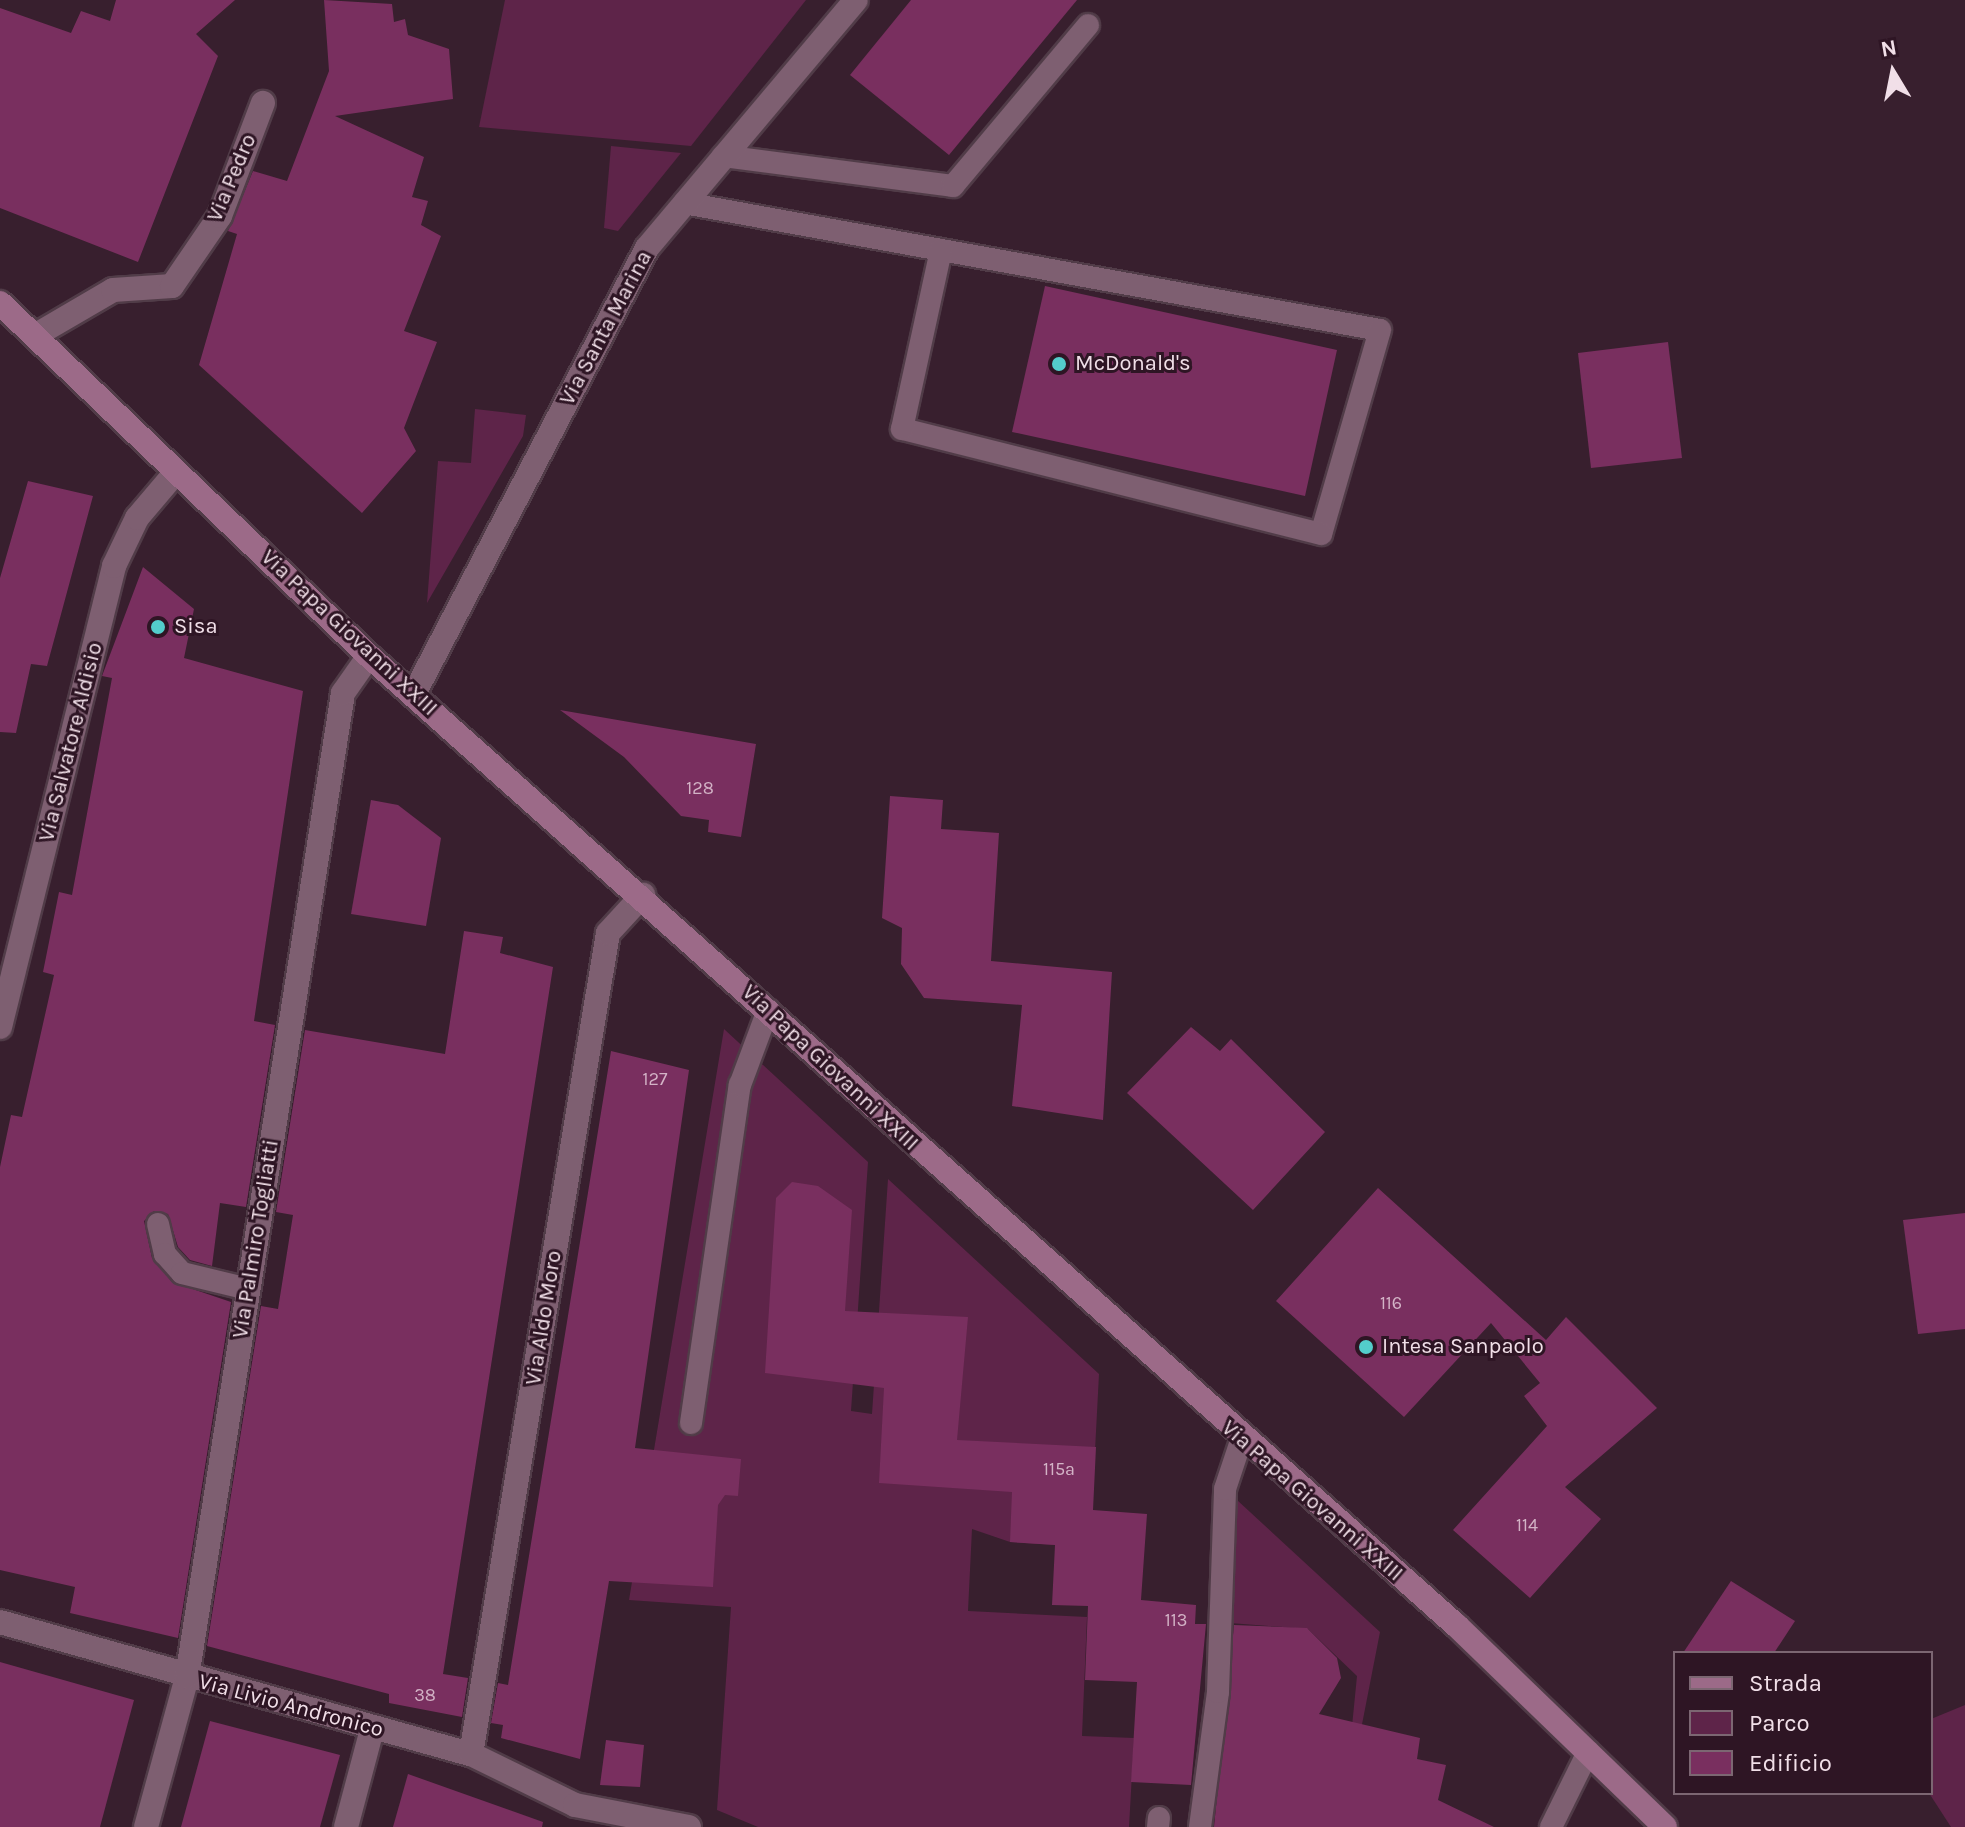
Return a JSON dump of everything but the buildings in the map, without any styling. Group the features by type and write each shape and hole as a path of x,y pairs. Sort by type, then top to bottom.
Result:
{"street":[{"name":"Via Santa Marina","path":"414,694 647,248 856,0"},
{"name":"Via Pedro","path":"36,335 113,290 172,286 220,216 263,103"},
{"name":"Via Papa Giovanni XXIII","path":"0,303 369,656 643,895 1241,1441 1457,1626 1665,1827"},
{"name":"Via Salvatore Aldisio","path":"0,1027 114,566 137,518 176,472"},
{"name":"Via Palmiro Togliatti","path":"146,1827 187,1677 343,693 369,656"},
{"name":"Via Aldo Moro","path":"471,1754 608,933 643,895"},
{"name":"Via Livio Andronico","path":"0,1622 372,1729 471,1754 574,1816 689,1827"},
{"path":"346,1827 372,1729"}],"lane":[{"path":"723,156 953,186 1088,25"},
{"path":"684,203 1380,330 1321,534 902,429 941,250"},
{"path":"691,1423 740,1085 768,1010"},
{"path":"158,1224 165,1254 182,1273 248,1289"},
{"path":"1200,1827 1218,1692 1225,1489 1241,1441"},
{"path":"1551,1827 1588,1752"}],"green space":[{"path":"505,0 806,0 691,146 479,127"},
{"path":"611,146 681,153 618,231 604,228"},
{"path":"475,409 526,415 523,436 427,603 438,461 471,463"},
{"path":"724,1029 868,1162 851,1411 872,1414 888,1179 1099,1374 1090,1547 1010,1542 972,1529 968,1611 1087,1617 1082,1736 1134,1738 1129,1827 758,1827 717,1810 731,1607 629,1600"},
{"path":"1237,1500 1380,1632 1342,1827 1357,1676 1308,1629 1230,1623"},
{"path":"1965,1705 1965,1827 1951,1827 1930,1795 1933,1795 1933,1718"}],"place":[{"name":"McDonald's","path":"1059,364"},
{"name":"Sisa","path":"158,627"},
{"name":"Intesa Sanpaolo","path":"1366,1347"}]}
